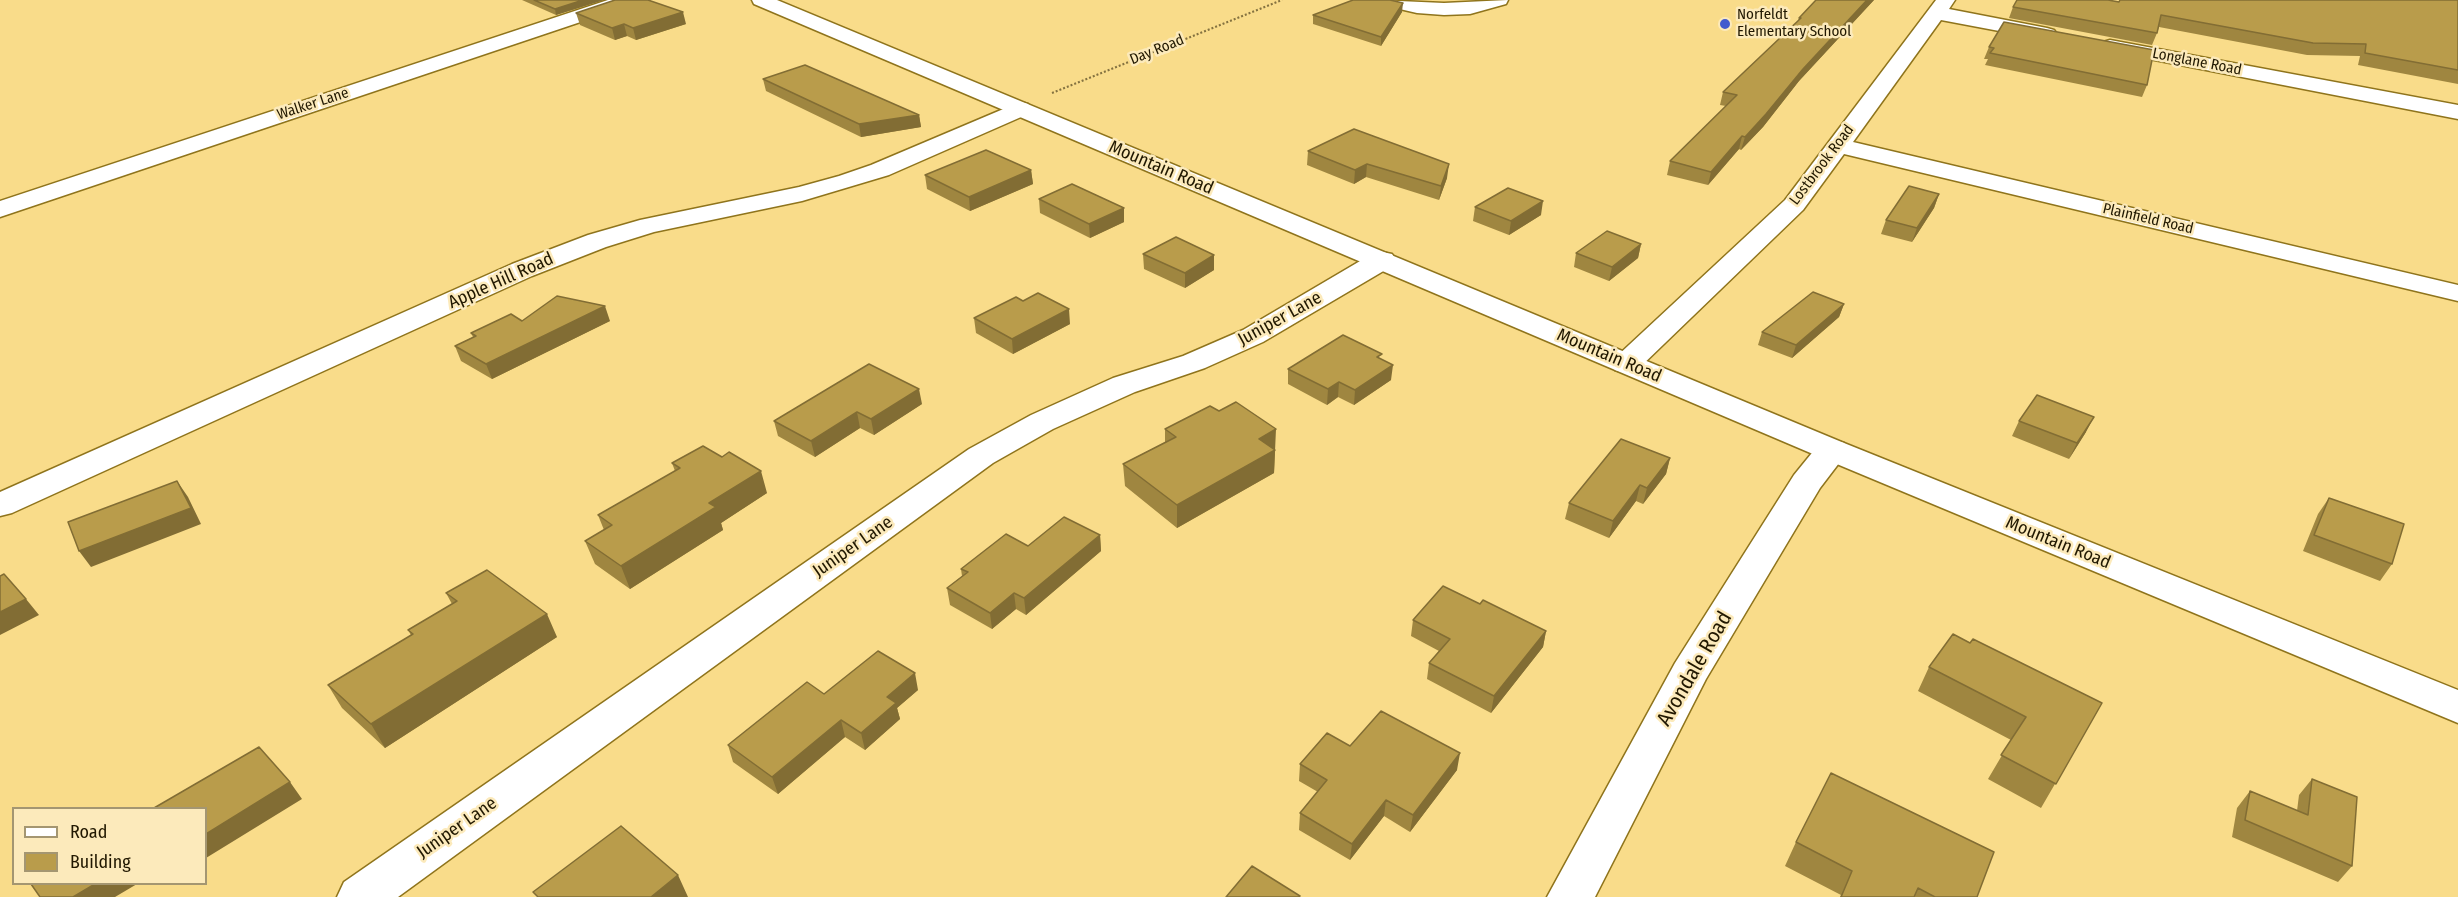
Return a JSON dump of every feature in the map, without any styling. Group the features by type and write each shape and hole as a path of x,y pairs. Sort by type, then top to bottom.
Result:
{"street":[{"name":"Walker Lane","path":"0,209 627,0"},
{"name":"Mountain Road","path":"761,0 1031,103 1382,260 1626,364 2458,708"},
{"path":"1385,0 1418,7 1444,9 1470,8 1499,0"},
{"path":"1942,7 2065,38"},
{"name":"Lostbrook Road","path":"1626,364 1794,205 1942,7"},
{"name":"Longlane Road","path":"2088,42 2458,112"},
{"name":"Apple Hill Road","path":"0,505 522,270 597,241 649,225 802,194 848,181 920,153 1031,103"},
{"name":"Plainfield Road","path":"1837,145 2458,293"},
{"name":"Juniper Lane","path":"361,897 981,456 1042,422 1124,385 1194,362 1253,336 1382,260"},
{"name":"Avondale Road","path":"1571,897 1689,674 1806,483 1832,450"}],"path":[{"name":"Day Road","path":"1031,103 1282,0"}],"building":[{"path":"534,0 583,0 555,9"},
{"path":"615,0 648,0 683,12 633,28 624,24 612,28 576,13"},
{"path":"1353,0 1390,0 1403,3 1381,37 1313,15"},
{"path":"1816,0 1867,0 1711,172 1670,161 1737,95 1723,92 1801,18 1799,18"},
{"path":"2017,0 2119,2 2120,0 2458,0 2458,70 2365,53 2366,44 2313,43 2161,15 2157,33 2013,7"},
{"path":"2004,22 2154,50 2147,85 1990,53 1994,48 1989,47"},
{"path":"805,65 919,115 859,124 763,79"},
{"path":"1354,129 1449,164 1441,186 1367,164 1355,170 1308,151"},
{"path":"986,150 1031,170 969,197 925,175"},
{"path":"1072,184 1124,208 1089,224 1039,199"},
{"path":"1909,186 1939,194 1917,228 1886,220"},
{"path":"1508,188 1543,201 1511,221 1475,207"},
{"path":"1607,231 1641,244 1612,267 1576,253"},
{"path":"1176,237 1214,255 1185,273 1143,254"},
{"path":"1813,292 1844,304 1796,345 1762,332"},
{"path":"1038,293 1069,309 1012,339 974,318 1016,297 1023,301"},
{"path":"557,296 605,306 486,364 455,346 476,336 471,333 511,314 522,321"},
{"path":"1343,335 1382,354 1377,357 1393,365 1355,390 1339,382 1328,389 1288,369"},
{"path":"869,364 919,389 871,419 857,412 811,441 774,421"},
{"path":"2037,395 2094,417 2077,443 2019,421"},
{"path":"1236,402 1276,429 1259,439 1275,450 1177,505 1123,464 1176,437 1165,429 1210,406 1219,411"},
{"path":"1621,439 1670,458 1647,488 1640,485 1613,521 1569,503"},
{"path":"703,446 722,457 729,452 761,471 709,503 716,507 621,566 585,541 612,525 598,515 680,468 672,463"},
{"path":"177,481 191,508 79,551 68,522"},
{"path":"2329,498 2404,524 2392,564 2314,535"},
{"path":"1064,517 1100,535 1024,598 1014,593 990,613 947,588 968,572 961,569 1006,534 1028,546"},
{"path":"487,570 547,614 371,724 328,685 413,634 408,630 457,601 446,593"},
{"path":"4,574 26,599 0,612 0,576"},
{"path":"1443,586 1480,604 1483,600 1546,631 1494,696 1429,663 1450,639 1413,620"},
{"path":"1953,634 1970,643 1973,639 2102,703 2056,784 2001,755 2026,717 1929,667"},
{"path":"878,651 915,673 887,697 896,703 861,733 841,720 772,777 728,745 807,682 824,694"},
{"path":"1381,711 1460,753 1413,815 1386,800 1352,844 1300,813 1327,780 1300,764 1327,733 1350,746"},
{"path":"259,747 290,782 207,833 207,807 156,807"},
{"path":"1831,773 1994,852 1977,897 1935,897 1918,888 1914,897 1841,897 1852,871 1796,842"},
{"path":"2312,779 2357,797 2352,866 2245,820 2250,791 2308,815"},
{"path":"621,826 678,875 651,897 538,897 533,892"},
{"path":"1252,866 1300,896 1226,897"},
{"path":"32,885 93,885 73,897 40,897"}],"place":[{"name":"Norfeldt Elementary School","path":"1725,24"}]}
